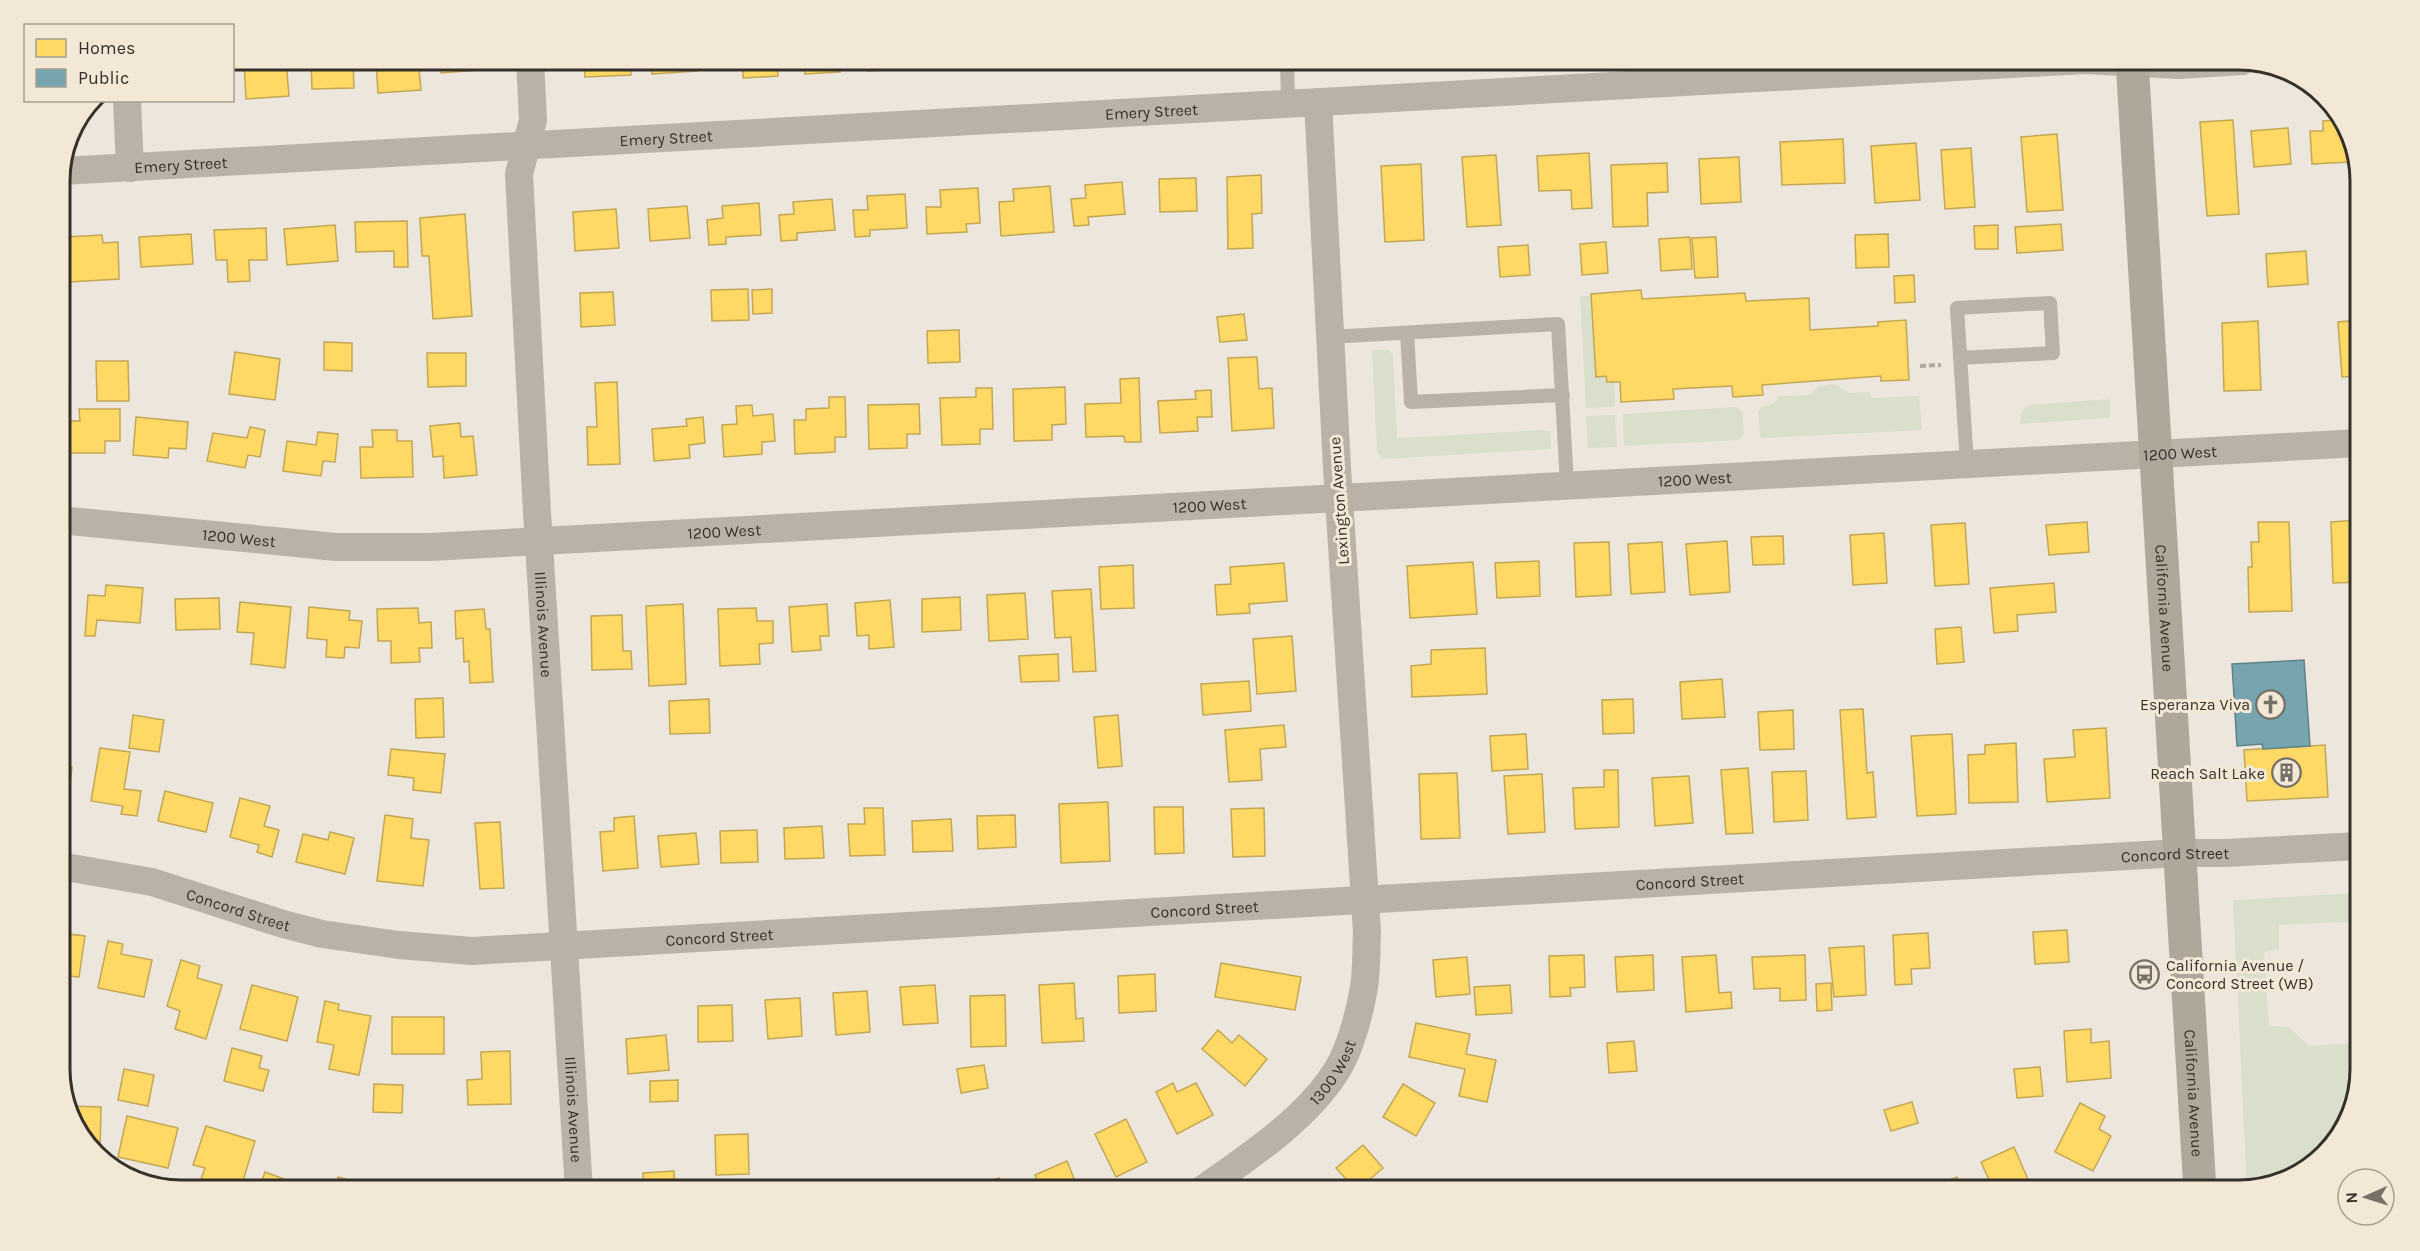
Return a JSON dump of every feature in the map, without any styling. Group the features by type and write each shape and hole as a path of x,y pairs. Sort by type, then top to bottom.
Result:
{"main road":[{"name":"California Avenue","path":"2133,70 2199,1180"}],"street":[{"name":"Illinois Avenue","path":"530,70 533,120 519,174 578,1180"},
{"name":"Emery Street","path":"71,171 1903,70"},
{"path":"127,102 130,168"},
{"name":"Lexington Avenue","path":"1318,102 1339,498 1365,900"},
{"name":"1200 West","path":"71,521 336,547 430,548 2349,444"},
{"name":"Concord Street","path":"71,869 152,882 283,924 361,940 472,951 2180,853 2350,847"},
{"name":"1300 West","path":"1216,1180 1245,1160 1299,1116 1337,1070 1353,1030 1364,987 1367,932 1365,900"}],"lane":[{"path":"1287,70 1288,103"},
{"path":"1960,358 2054,353 2050,303 1957,308 1960,358 1967,464"},
{"path":"1330,337 1558,324 1567,485"},
{"path":"1407,333 1411,402 1563,395"}],"green space":[{"path":"1580,296 1591,296 1596,376 1606,376 1607,382 1614,382 1615,405 1613,407 1586,408"},
{"path":"1372,350 1389,350 1393,355 1397,438 1543,430 1550,432 1551,449 1382,459 1377,451"},
{"path":"1834,384 1850,393 1870,392 1871,398 1919,396 1922,430 1764,438 1760,436 1758,412 1761,407 1773,404 1779,396 1811,395 1818,386"},
{"path":"2110,399 2108,418 2020,424 2021,413 2028,405"},
{"path":"1737,407 1742,412 1744,434 1739,440 1624,446 1623,414"},
{"path":"1615,415 1617,447 1588,448 1586,416"},
{"path":"2350,894 2350,922 2279,925 2279,949 2264,952 2269,1026 2289,1027 2309,1046 2350,1044 2350,1070 2344,1105 2327,1137 2306,1158 2294,1166 2253,1180 2247,1180 2233,900"}],"building: Homes":[{"path":"244,70 287,70 289,96 246,99"},
{"path":"311,70 353,70 354,88 312,89"},
{"path":"377,70 419,70 421,90 378,93"},
{"path":"441,70 480,70 441,73"},
{"path":"585,70 631,70 631,75 585,77"},
{"path":"652,70 697,70 697,71 652,74"},
{"path":"743,70 778,70 778,76 743,78"},
{"path":"805,70 840,70 840,72 805,74"},
{"path":"2233,120 2239,214 2207,216 2200,122"},
{"path":"2331,120 2344,146 2347,162 2312,164 2310,131 2323,131 2323,121"},
{"path":"2288,128 2291,164 2254,167 2251,131"},
{"path":"2057,134 2063,210 2027,212 2021,137"},
{"path":"1843,139 1845,183 1782,185 1780,142"},
{"path":"1916,143 1920,200 1875,203 1871,146"},
{"path":"1971,148 1975,207 1945,209 1941,150"},
{"path":"1589,153 1592,208 1572,209 1571,190 1539,191 1537,156"},
{"path":"1496,155 1501,225 1467,227 1462,157"},
{"path":"1739,157 1741,202 1701,204 1699,159"},
{"path":"1667,163 1668,192 1647,193 1648,226 1613,227 1611,165"},
{"path":"1421,164 1424,240 1385,242 1381,166"},
{"path":"1261,175 1262,213 1252,214 1253,248 1228,249 1227,177"},
{"path":"1196,178 1197,211 1160,212 1159,179"},
{"path":"1122,182 1125,214 1088,217 1089,225 1074,226 1071,199 1086,198 1085,185"},
{"path":"1050,186 1054,232 1001,236 999,202 1014,201 1013,189"},
{"path":"978,188 980,223 966,224 967,232 927,234 926,207 941,207 940,190"},
{"path":"905,194 907,228 870,230 870,236 855,237 853,210 868,210 867,196"},
{"path":"832,199 835,230 797,233 797,240 781,241 779,215 794,214 793,202"},
{"path":"759,203 761,235 726,237 726,244 709,245 707,220 723,218 722,206"},
{"path":"687,206 690,238 650,241 648,209"},
{"path":"616,209 619,248 575,251 573,212"},
{"path":"465,214 472,316 433,319 429,256 422,256 420,218"},
{"path":"407,221 408,267 394,267 394,251 356,252 355,222"},
{"path":"2061,224 2063,250 2017,253 2015,227"},
{"path":"335,225 338,261 287,265 284,229"},
{"path":"1998,225 1998,249 1975,249 1974,226"},
{"path":"266,228 267,260 249,260 250,281 228,282 227,260 216,260 214,230"},
{"path":"191,234 193,264 141,267 139,237"},
{"path":"1888,234 1889,267 1856,268 1855,235"},
{"path":"102,235 103,243 118,242 119,279 71,282 71,237"},
{"path":"1690,237 1692,269 1661,271 1659,239"},
{"path":"1716,237 1718,277 1695,278 1692,238"},
{"path":"1606,242 1608,273 1582,275 1580,244"},
{"path":"1528,245 1530,275 1500,277 1498,247"},
{"path":"2306,251 2308,284 2268,287 2266,254"},
{"path":"1914,275 1915,302 1895,303 1894,276"},
{"path":"748,289 749,320 712,321 711,290"},
{"path":"772,289 772,313 753,314 752,290"},
{"path":"1641,290 1642,299 1745,293 1746,301 1809,298 1810,330 1878,326 1878,322 1906,320 1909,380 1881,381 1881,376 1762,385 1763,395 1733,397 1732,386 1673,389 1674,399 1621,402 1620,382 1607,382 1606,376 1596,377 1591,294"},
{"path":"613,292 615,325 581,327 580,293"},
{"path":"1244,314 1247,340 1220,342 1217,317"},
{"path":"2258,321 2261,390 2224,391 2222,323"},
{"path":"2349,321 2349,377 2342,377 2338,322"},
{"path":"959,330 960,362 928,363 927,331"},
{"path":"324,342 352,343 352,371 324,370"},
{"path":"235,352 280,359 275,400 229,394"},
{"path":"427,353 466,353 466,386 428,387"},
{"path":"1257,357 1259,389 1272,388 1274,428 1232,431 1228,358"},
{"path":"96,361 128,361 129,401 97,401"},
{"path":"1139,378 1141,442 1125,442 1124,436 1086,437 1085,404 1121,403 1120,379"},
{"path":"617,382 620,464 588,465 587,427 597,427 595,383"},
{"path":"1065,387 1066,424 1052,425 1052,440 1014,441 1013,389"},
{"path":"976,388 992,388 993,429 980,429 980,444 942,445 940,398 976,397"},
{"path":"1211,390 1212,417 1197,417 1198,431 1160,433 1158,401 1196,399 1195,391"},
{"path":"829,397 845,397 846,437 835,437 835,452 795,454 794,420 806,420 806,409 829,408"},
{"path":"919,404 920,434 907,434 907,448 869,449 868,405"},
{"path":"752,405 753,416 773,414 775,441 762,442 762,454 724,457 722,425 737,424 736,406"},
{"path":"79,409 120,409 120,441 105,441 105,453 71,453 71,421 80,421"},
{"path":"136,417 188,422 186,449 169,448 168,458 133,455"},
{"path":"703,417 705,443 689,445 690,458 654,461 652,429 687,426 686,419"},
{"path":"460,423 461,437 473,436 477,475 444,478 443,456 433,457 430,426"},
{"path":"250,427 265,430 260,457 248,455 245,468 207,461 213,433 247,438"},
{"path":"372,430 397,430 397,441 412,441 413,477 361,478 360,447 373,447"},
{"path":"318,432 338,434 335,462 323,461 321,476 283,471 287,441 316,445"},
{"path":"2349,521 2349,582 2333,583 2331,522"},
{"path":"2087,522 2089,552 2049,555 2046,525"},
{"path":"2258,522 2289,522 2292,611 2249,612 2248,567 2252,567 2251,542 2259,542"},
{"path":"1965,523 1969,584 1935,586 1931,525"},
{"path":"1884,533 1887,583 1853,585 1850,535"},
{"path":"1783,536 1784,564 1753,565 1751,537"},
{"path":"1727,541 1730,592 1690,595 1686,544"},
{"path":"1609,542 1611,595 1576,597 1574,543"},
{"path":"1662,542 1665,592 1631,594 1628,544"},
{"path":"1539,561 1540,596 1497,598 1495,563"},
{"path":"1473,562 1477,614 1410,618 1407,566"},
{"path":"1284,563 1287,601 1249,604 1250,613 1217,615 1215,585 1231,584 1230,567"},
{"path":"1133,565 1134,608 1101,609 1099,567"},
{"path":"2054,583 2056,612 2017,615 2018,631 1994,633 1990,588"},
{"path":"106,585 143,588 140,623 97,620 95,636 85,636 88,595 105,596"},
{"path":"1091,589 1096,671 1073,672 1071,637 1055,638 1052,591"},
{"path":"1025,593 1028,639 989,641 987,595"},
{"path":"960,597 961,630 922,632 922,599"},
{"path":"219,598 220,629 176,630 175,599"},
{"path":"890,600 894,647 869,649 869,635 857,636 855,603"},
{"path":"240,602 291,607 285,668 251,664 254,633 237,632"},
{"path":"683,604 686,684 649,686 646,606"},
{"path":"827,604 829,636 820,636 821,650 792,652 789,607"},
{"path":"309,607 350,611 349,620 362,621 359,648 345,647 344,658 326,657 327,640 307,638"},
{"path":"418,608 419,623 431,622 432,648 419,648 420,662 391,663 391,641 378,641 377,609"},
{"path":"756,608 757,621 773,621 773,643 759,644 760,664 720,666 718,609"},
{"path":"484,609 486,629 490,629 493,682 470,683 469,661 464,662 463,638 456,639 455,611"},
{"path":"622,615 623,651 631,651 632,669 592,670 591,616"},
{"path":"1961,627 1964,662 1937,664 1935,629"},
{"path":"1292,636 1296,691 1257,694 1253,639"},
{"path":"1485,648 1487,694 1412,697 1411,666 1431,664 1431,650"},
{"path":"1058,654 1059,681 1021,682 1019,656"},
{"path":"1722,679 1725,717 1682,719 1680,682"},
{"path":"1249,681 1251,711 1203,715 1201,684"},
{"path":"443,698 444,737 416,738 415,699"},
{"path":"709,699 710,733 670,734 669,701"},
{"path":"1633,699 1634,733 1603,734 1602,700"},
{"path":"1863,709 1867,773 1873,772 1876,817 1847,819 1840,710"},
{"path":"1793,710 1794,749 1760,750 1758,712"},
{"path":"133,715 164,720 159,752 129,748"},
{"path":"1118,715 1122,766 1098,768 1094,717"},
{"path":"1284,725 1286,747 1260,749 1262,780 1229,782 1225,730"},
{"path":"2106,728 2110,798 2047,802 2044,759 2075,757 2073,730"},
{"path":"1526,734 1528,769 1492,771 1490,736"},
{"path":"1952,734 1956,814 1917,816 1911,736"},
{"path":"2016,743 2018,802 1969,803 1968,755 1985,754 1985,745"},
{"name":"Reach Salt Lake","path":"2325,745 2328,797 2247,801 2244,750"},
{"path":"100,748 130,752 124,789 141,791 137,816 121,814 123,806 91,801"},
{"path":"391,749 445,754 441,793 413,790 414,778 388,775"},
{"path":"1748,768 1753,833 1726,834 1721,770"},
{"path":"1604,770 1618,770 1619,827 1575,829 1573,788 1604,787"},
{"path":"1806,771 1808,820 1774,822 1772,772"},
{"path":"1457,773 1460,838 1421,839 1419,774"},
{"path":"1542,774 1545,832 1508,834 1504,776"},
{"path":"1689,776 1693,823 1655,826 1652,778"},
{"path":"165,791 213,803 206,832 158,821"},
{"path":"240,798 270,806 264,826 279,830 272,857 257,852 259,845 230,837"},
{"path":"1108,802 1110,861 1061,863 1059,804"},
{"path":"1154,807 1183,807 1184,853 1155,854"},
{"path":"864,808 883,808 885,855 850,856 848,824 865,824"},
{"path":"1264,808 1265,856 1233,857 1231,809"},
{"path":"385,815 413,819 411,838 429,840 423,886 377,881"},
{"path":"1015,815 1016,847 978,849 977,816"},
{"path":"634,816 638,868 603,871 600,832 614,831 614,818"},
{"path":"951,819 953,851 913,852 912,821"},
{"path":"500,822 504,888 480,889 475,823"},
{"path":"822,826 824,858 785,859 784,828"},
{"path":"757,830 758,862 721,863 720,831"},
{"path":"330,832 354,838 345,874 296,862 303,834 328,840"},
{"path":"696,833 699,864 661,867 658,836"},
{"path":"2067,930 2069,962 2035,964 2033,932"},
{"path":"1928,933 1930,968 1911,969 1912,984 1895,985 1893,935"},
{"path":"71,934 85,936 79,977 71,976"},
{"path":"108,941 123,944 121,954 152,960 144,997 98,988"},
{"path":"1864,946 1866,995 1834,997 1829,948"},
{"path":"1584,955 1585,987 1570,988 1571,996 1550,997 1549,956"},
{"path":"1653,955 1654,990 1617,992 1615,957"},
{"path":"1716,955 1719,993 1731,992 1732,1008 1686,1012 1682,957"},
{"path":"1805,955 1806,1000 1780,1001 1780,988 1754,989 1752,957"},
{"path":"1467,957 1470,994 1436,997 1433,960"},
{"path":"181,960 200,966 197,978 222,985 206,1039 175,1029 180,1011 167,1006"},
{"path":"1221,963 1301,977 1295,1010 1215,997"},
{"path":"1155,974 1156,1011 1119,1013 1118,976"},
{"path":"1074,983 1076,1019 1083,1018 1084,1041 1042,1043 1039,985"},
{"path":"1831,983 1832,1010 1817,1011 1816,984"},
{"path":"252,985 298,997 287,1041 240,1029"},
{"path":"935,985 938,1023 903,1025 900,987"},
{"path":"1510,985 1512,1013 1476,1015 1474,987"},
{"path":"867,991 870,1032 836,1035 833,993"},
{"path":"1005,995 1006,1046 971,1047 970,996"},
{"path":"800,998 802,1036 768,1039 765,1000"},
{"path":"325,1001 339,1004 338,1010 371,1016 359,1075 329,1069 334,1045 317,1042"},
{"path":"732,1005 733,1041 698,1042 698,1006"},
{"path":"392,1017 444,1017 444,1054 392,1054"},
{"path":"1416,1023 1470,1034 1466,1054 1496,1060 1487,1102 1459,1096 1465,1069 1409,1057"},
{"path":"2091,1029 2091,1043 2109,1041 2111,1078 2067,1082 2064,1031"},
{"path":"1218,1030 1232,1043 1239,1035 1267,1059 1245,1086 1202,1049"},
{"path":"666,1035 669,1070 628,1074 626,1039"},
{"path":"1634,1041 1637,1071 1609,1073 1607,1043"},
{"path":"232,1048 262,1056 259,1068 269,1070 263,1091 224,1081"},
{"path":"510,1051 511,1104 468,1105 467,1080 482,1079 481,1052"},
{"path":"984,1065 988,1088 961,1093 957,1069"},
{"path":"2040,1067 2043,1096 2017,1098 2014,1069"},
{"path":"124,1069 154,1075 148,1106 118,1100"},
{"path":"678,1080 678,1101 650,1102 650,1081"},
{"path":"1173,1083 1177,1092 1196,1083 1213,1115 1177,1134 1156,1092"},
{"path":"374,1084 403,1085 402,1113 373,1112"},
{"path":"1403,1084 1435,1103 1416,1136 1383,1117"},
{"path":"1912,1102 1918,1123 1891,1131 1884,1110"},
{"path":"2080,1103 2105,1116 2099,1129 2111,1136 2093,1171 2055,1152"},
{"path":"77,1106 101,1107 100,1145 89,1131"},
{"path":"127,1116 178,1128 168,1168 118,1157"},
{"path":"1126,1119 1147,1162 1116,1177 1095,1134"},
{"path":"206,1126 255,1141 243,1180 201,1180 205,1168 193,1165"},
{"path":"748,1134 749,1174 716,1175 715,1135"},
{"path":"1363,1145 1383,1168 1369,1180 1347,1180 1336,1168"},
{"path":"2014,1147 2028,1180 1989,1180 1981,1162"},
{"path":"1067,1161 1075,1180 1037,1180 1035,1175"},
{"path":"674,1171 674,1180 643,1180 643,1173"},
{"path":"265,1172 287,1180 262,1180"}],"building: Public":[{"name":"Esperanza Viva","path":"2304,660 2310,746 2263,749 2262,744 2237,746 2232,664"}],"place":[{"name":"Esperanza Viva","path":"2271,704"},
{"name":"Reach Salt Lake","path":"2286,773"},
{"name":"California Avenue / Concord Street (WB)","path":"2145,974"}]}
